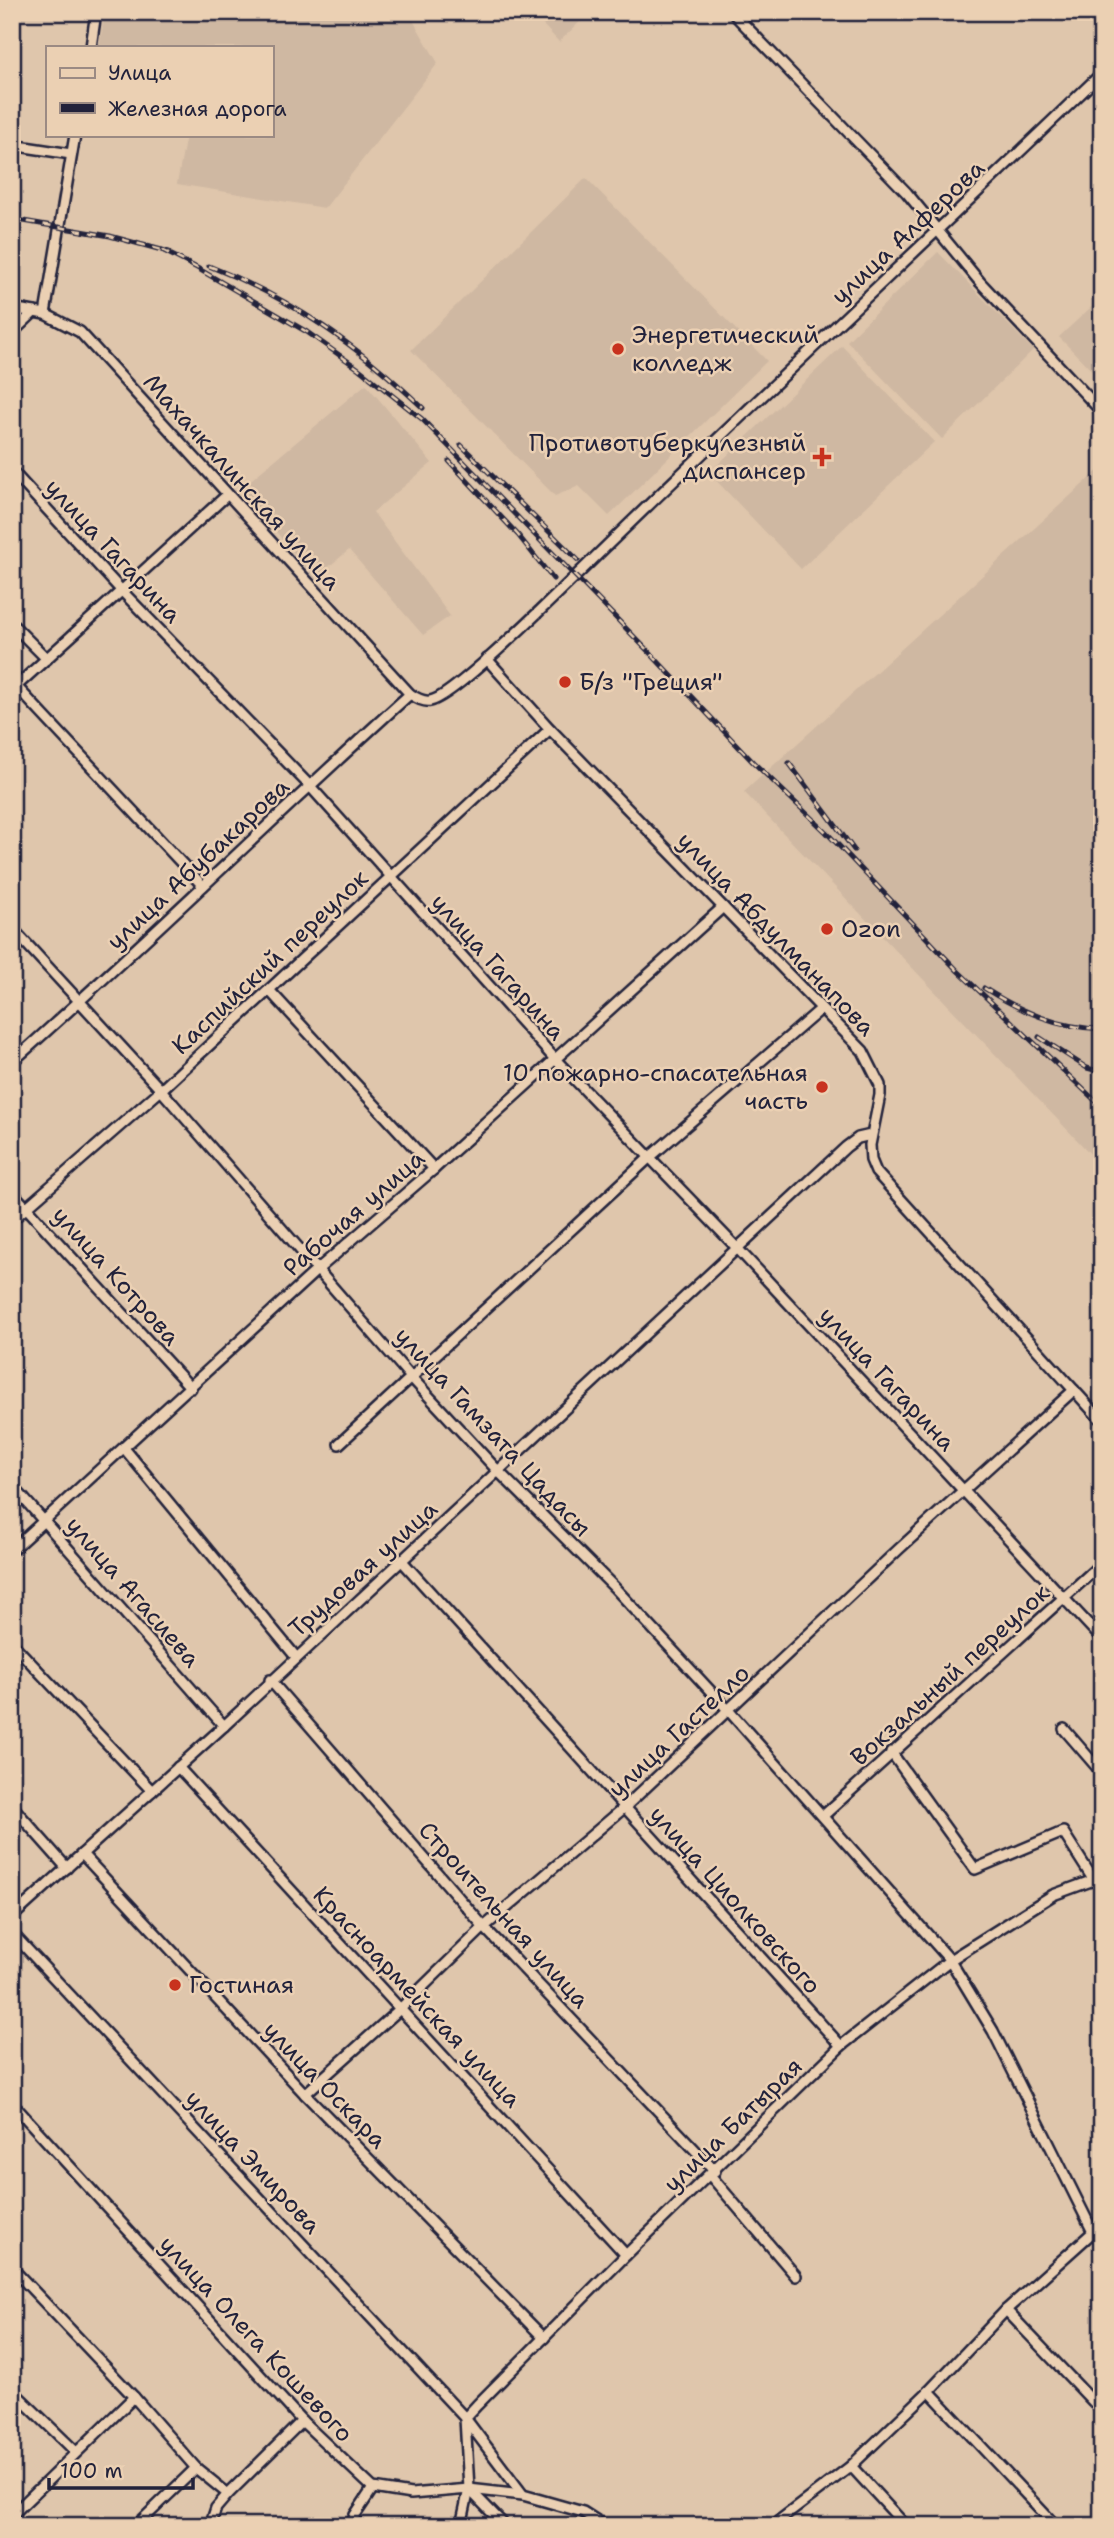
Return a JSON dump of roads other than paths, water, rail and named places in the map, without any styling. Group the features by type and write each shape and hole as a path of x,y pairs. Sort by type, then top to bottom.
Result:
{"street":[{"path":"91,46 96,12"},
{"path":"732,12 906,193 980,282 1102,412"},
{"name":"улица Алферова","path":"410,695 431,701 446,694 487,659 1102,73"},
{"path":"45,314 75,136"},
{"path":"12,145 71,154"},
{"name":"Махачкалинская улица","path":"12,308 45,314 80,332 410,695"},
{"path":"12,333 34,312"},
{"name":"улица Гагарина","path":"12,471 121,590 309,785 554,1058 738,1249 1102,1639"},
{"path":"203,886 14,688 228,495"},
{"path":"12,624 47,659"},
{"name":"улица Абдулманапова","path":"487,659 550,729 863,1051 880,1085 871,1135 871,1160 881,1179 1102,1421"},
{"name":"улица Абубакарова","path":"12,1062 81,1001 309,785 410,695"},
{"name":"Каспийский переулок","path":"12,1220 160,1090 550,729"},
{"name":"Рабочая улица","path":"12,1550 317,1270 435,1169 723,907"},
{"name":"улица Гамзата Цадасы","path":"12,928 81,1001 410,1376 498,1471 614,1587 729,1711 950,1960 993,2031 1093,2232 1102,2242"},
{"path":"269,990 435,1169"},
{"path":"339,1444 650,1157 821,1009"},
{"name":"Трудовая улица","path":"12,1917 402,1561 846,1147 858,1138 871,1135"},
{"name":"улица Котрова","path":"12,1192 191,1388"},
{"name":"улица Гастелло","path":"305,2094 401,2008 484,1927 625,1807 1074,1390"},
{"path":"124,1448 296,1657"},
{"name":"улица Агасиева","path":"12,1485 223,1726"},
{"name":"улица Циолковского","path":"402,1561 841,2046"},
{"name":"Вокзальный переулок","path":"823,1816 1102,1563"},
{"path":"12,1643 152,1791"},
{"name":"Строительная улица","path":"270,1680 484,1927 712,2173 796,2276"},
{"path":"1064,1729 1102,1773"},
{"path":"891,1752 975,1868 1063,1832 1098,1878 1102,1888"},
{"name":"Красноармейская улица","path":"178,1767 626,2255"},
{"path":"12,1806 67,1868"},
{"name":"улица Оскара","path":"82,1854 305,2094 544,2338"},
{"name":"улица Батырая","path":"465,2418 626,2255 841,2046 950,1960 1053,1895 1098,1878"},
{"name":"улица Эмирова","path":"12,1933 465,2418 523,2495"},
{"name":"улица Олега Кошевого","path":"12,2103 302,2421 373,2488"},
{"path":"772,2526 851,2466 929,2391 1006,2310 1102,2224"},
{"path":"12,2268 196,2468 228,2494"},
{"path":"1006,2310 1102,2411"},
{"path":"12,2390 76,2452"},
{"path":"929,2391 1056,2526"},
{"path":"12,2515 134,2398"},
{"path":"461,2526 469,2489 465,2418"},
{"path":"201,2526 228,2494 302,2421"},
{"path":"851,2466 906,2526"},
{"path":"136,2526 196,2468"},
{"path":"351,2526 373,2488 411,2494 469,2489 523,2495 583,2512 605,2526"},
{"path":"469,2489 505,2526"},
{"path":"210,2526 216,2508"}],"railway":[{"path":"12,219 110,236 169,252"},
{"path":"162,250 307,332 422,419 753,762 826,832 958,971 1102,1107"},
{"path":"209,266 269,293 323,326 374,364 423,408"},
{"path":"461,445 578,560"},
{"path":"449,461 518,535 553,579"},
{"path":"789,763 854,850"},
{"path":"984,988 1040,1017 1070,1025 1102,1029"},
{"path":"1039,1037 1087,1068 1102,1072"}],"place":[{"name":"Энергетический колледж","path":"618,349"},
{"name":"Противотуберкулезный диспансер","path":"822,457"},
{"name":"Б/з \"Греция\"","path":"565,682"},
{"name":"Ozon","path":"827,929"},
{"name":"10 пожарно-спасательная часть","path":"822,1087"},
{"name":"Гостиная","path":"175,1985"}]}
